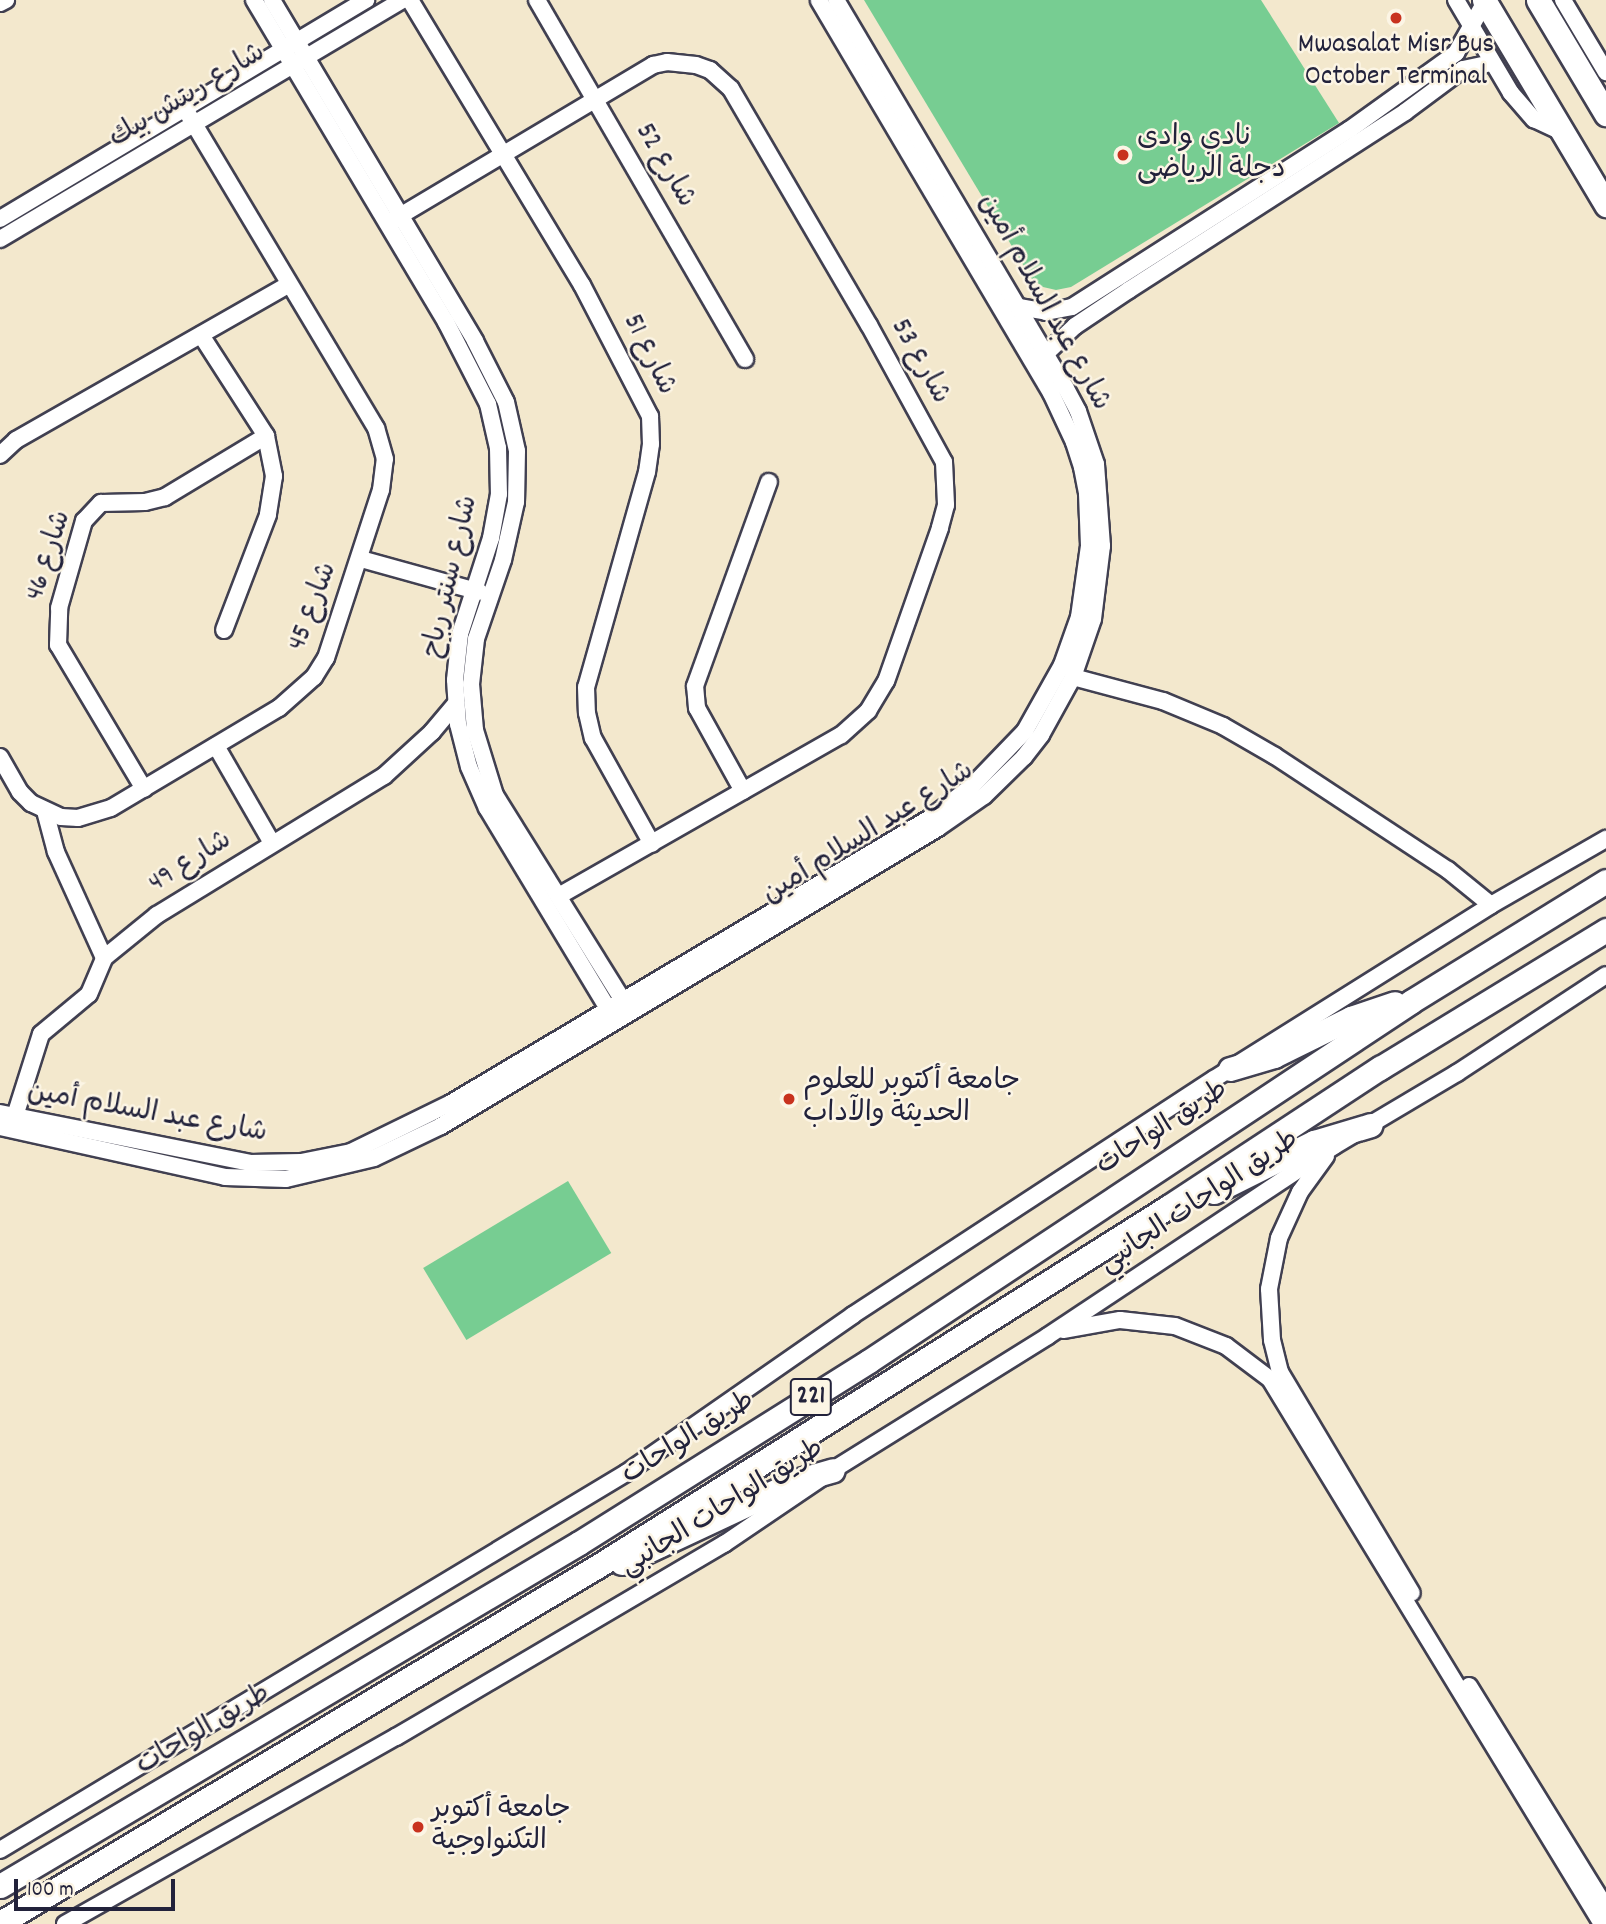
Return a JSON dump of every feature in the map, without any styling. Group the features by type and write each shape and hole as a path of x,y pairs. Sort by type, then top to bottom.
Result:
{"highway":[{"path":"1539,0 1606,114"},
{"path":"1484,1 1606,205"},
{"name":"طريق الواحات","path":"0,1886 579,1543 834,1383 1412,1001 1606,881"},
{"name":"طريق الواحات","path":"3,1918 598,1566 1167,1207 1380,1068 1606,930"},
{"path":"1230,1069 1274,1056 1365,1012 1412,1001"},
{"path":"1167,1207 1207,1195 1314,1142 1371,1125"},
{"path":"598,1566 635,1559 799,1480 833,1470"}],"street":[{"path":"0,4 6,0"},
{"name":"شارع سنتر رباح","path":"254,0 290,45 395,220 496,378 513,426 517,451 516,502 503,560 489,595 473,661 475,730 495,796 534,871 559,896 619,1010"},
{"name":"شارع سنتر رباح","path":"272,0 290,45"},
{"name":"شارع ريتش بيك","path":"0,219 366,0"},
{"name":"شارع ريتش بيك","path":"0,239 402,0"},
{"name":"شارع 51","path":"410,0 582,285 650,416 651,444 647,472 586,687 587,713 593,738 652,844"},
{"name":"شارع 52","path":"537,0 746,359"},
{"name":"شارع عبد السلام أمين","path":"819,0 1002,294 1019,307 1074,442 1087,493 1089,546 1079,617 1062,665 1024,731 934,823"},
{"name":"شارع عبد السلام أمين","path":"0,1127 225,1177 286,1180 374,1158 411,1141 619,1010 984,796 1024,757 1041,735 1073,677 1087,642 1098,594 1102,546 1096,464 1078,411 1040,360 836,0"},
{"path":"1456,0 1492,63 1522,107 1541,123 1564,133"},
{"path":"1563,0 1606,72"},
{"path":"1401,104 1456,53 1484,1"},
{"name":"شارع 53","path":"395,220 653,65 667,62 696,65 726,84 869,325 944,463 946,505 940,528 878,697 862,718 841,735 559,896"},
{"path":"1040,360 1125,284 1401,104 1463,69 1492,63"},
{"name":"شارع 45","path":"0,757 20,792 45,811 78,818 95,815 144,789 279,708 314,677 335,636 361,559 384,475 382,443 185,109"},
{"name":"شارع سنتر رباح","path":"395,220 480,383 494,426 499,471 496,516 473,590 457,657 456,702 463,746 477,788 534,871 619,1010"},
{"path":"1019,307 1032,311 1059,311 1125,284"},
{"path":"0,455 16,440 289,285"},
{"path":"201,335 266,436 273,466 273,496 224,630"},
{"name":"شارع 46","path":"144,789 58,645 59,608 84,522 101,503 145,502 164,497 266,436"},
{"path":"743,791 697,708 695,686 769,481"},
{"path":"361,559 489,595"},
{"path":"1073,677 1163,701 1223,726 1275,756 1448,870 1491,905"},
{"name":"شارع 49","path":"8,1115 41,1034 89,994 104,958 146,922 384,776 432,732 456,702"},
{"path":"216,746 272,843"},
{"path":"45,811 56,852 104,958"},
{"path":"0,1850 626,1473 876,1300 1230,1069 1491,905 1606,839"},
{"name":"طريق الواحات الجانبي","path":"65,1924 396,1737 724,1544 833,1470 1048,1336 1334,1146 1457,1073 1606,975"},
{"name":"شارع عبد السلام أمين","path":"8,1115 225,1160 276,1164 326,1158 374,1143 420,1120 619,1010"},
{"path":"1334,1146 1292,1207 1274,1255 1269,1314 1280,1373 1558,1842 1602,1924"},
{"path":"1048,1336 1101,1322 1156,1322 1192,1331 1226,1346 1270,1380 1558,1842 1606,1908"}],"green space":[{"name":"نادي وادى دجلة الرياضى","path":"864,0 1261,0 1339,123 1071,287 1056,290 1043,287 1031,278"},
{"path":"568,1181 611,1253 466,1340 423,1268"}],"place":[{"name":"Mwasalat Misr Bus October Terminal","path":"1396,18"},
{"name":"نادي وادى دجلة الرياضى","path":"1123,155"},
{"name":"جامعة أكتوبر للعلوم الحديثة والآداب","path":"789,1099"},
{"name":"جامعة أكتوبر التكنواوجية","path":"418,1827"}]}
